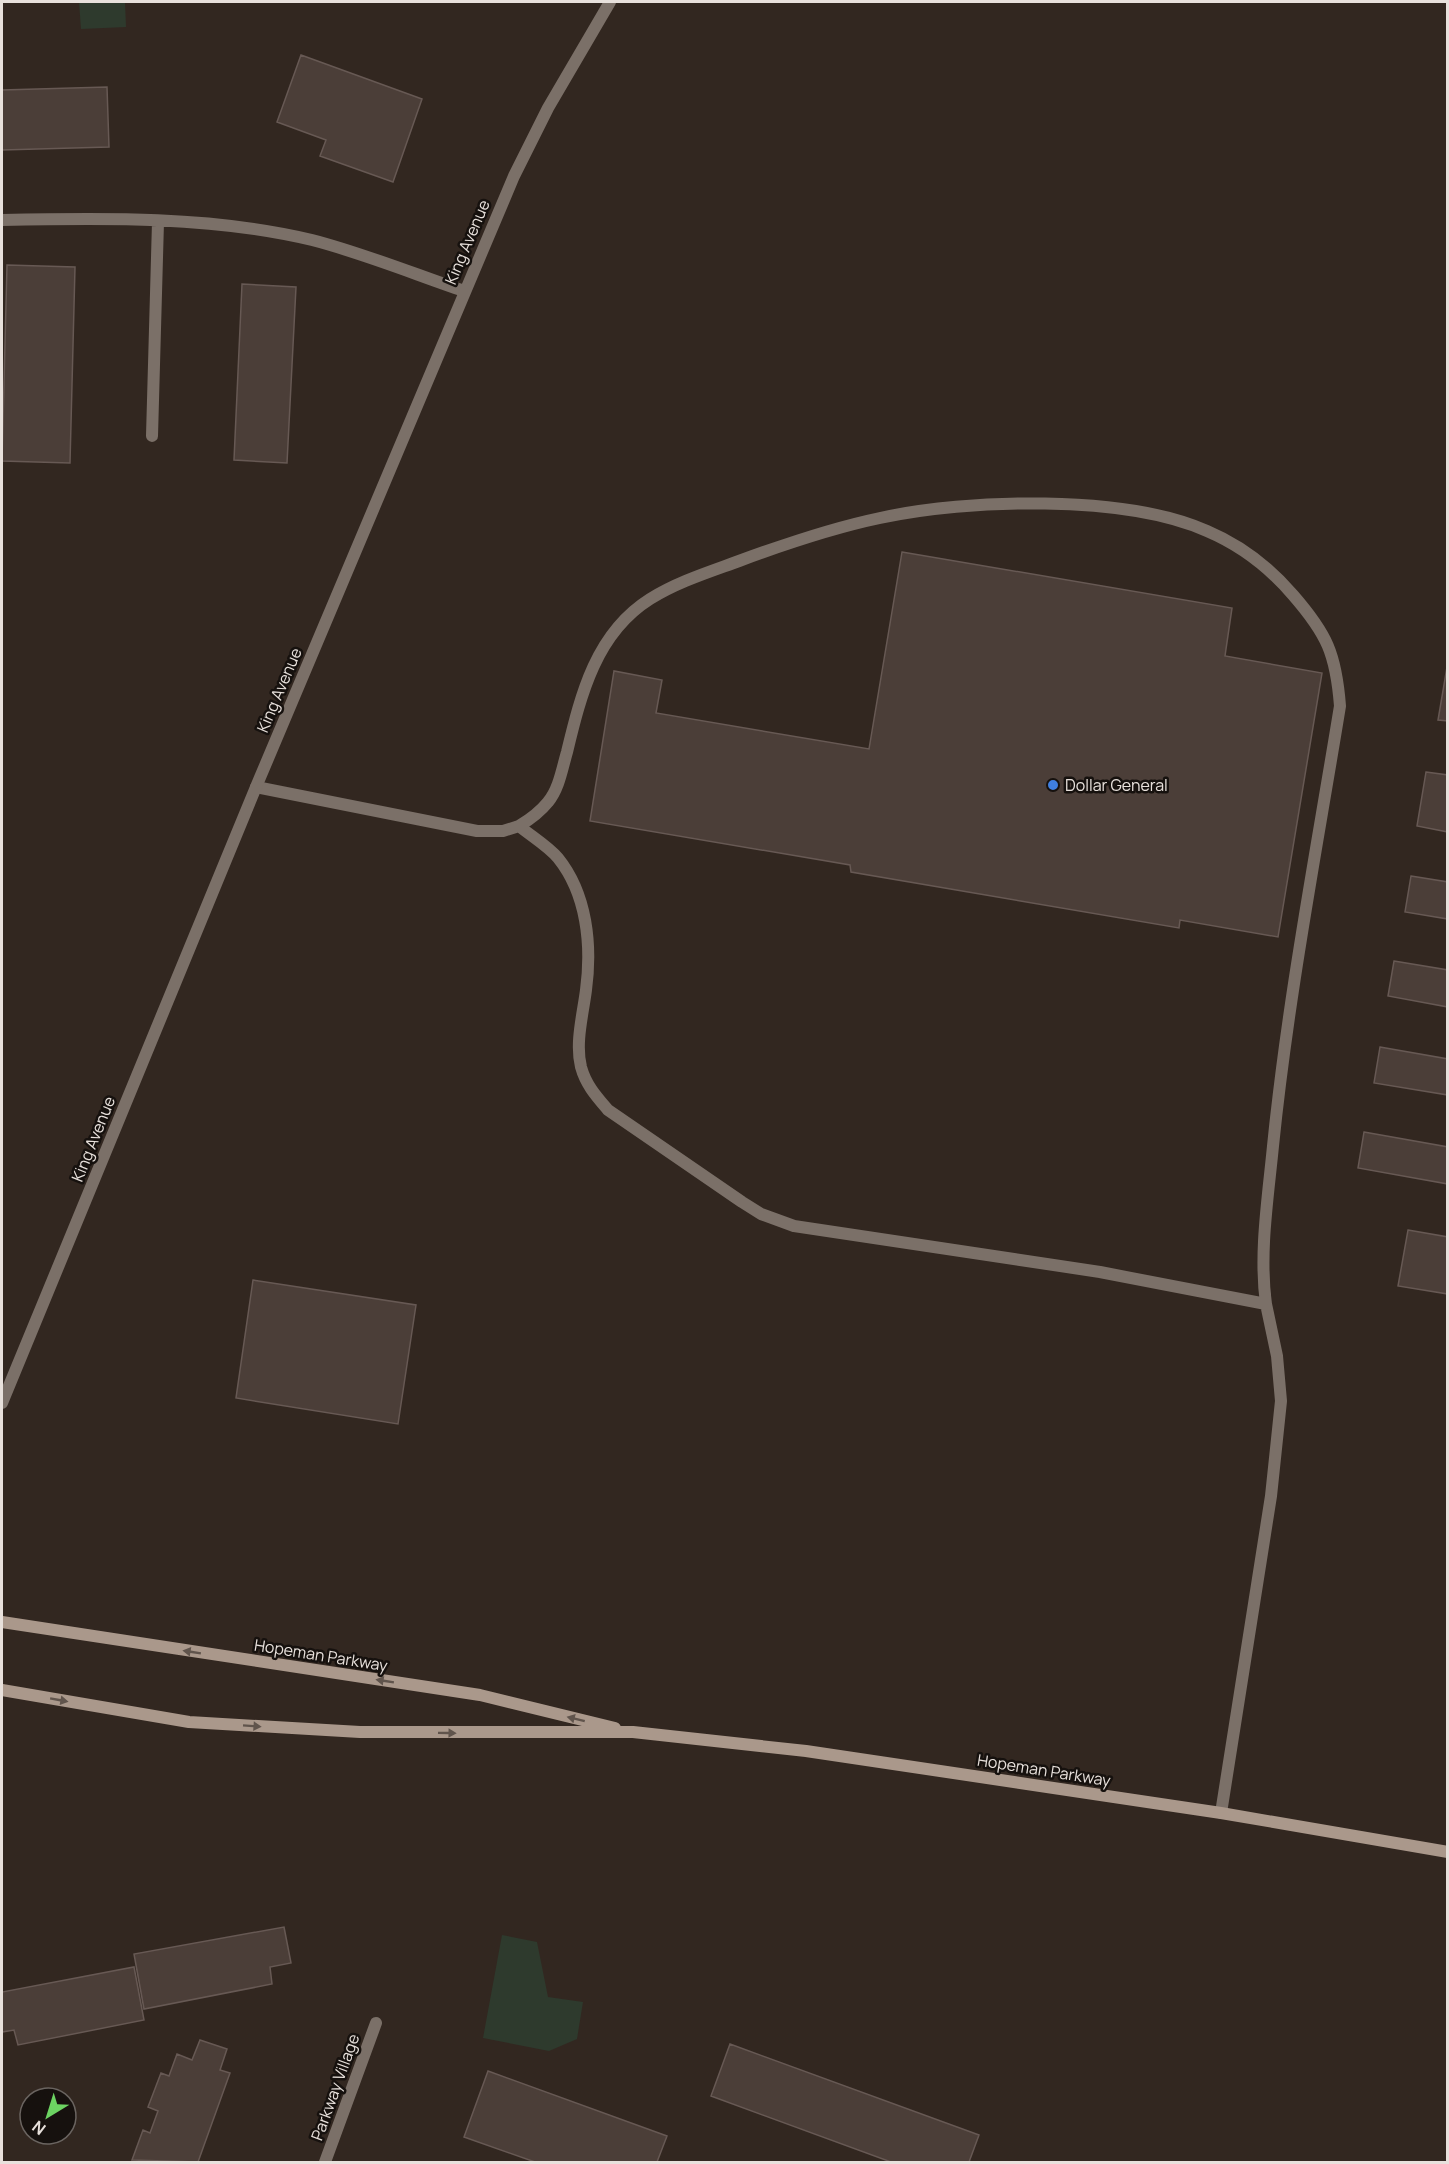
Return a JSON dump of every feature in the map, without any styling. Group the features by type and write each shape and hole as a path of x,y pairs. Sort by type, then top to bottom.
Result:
{"main road":[{"name":"Hopeman Parkway","path":"2,1622 480,1695 633,1732"},
{"name":"Hopeman Parkway","path":"2,1690 189,1722 360,1732 633,1732 806,1751 1221,1813 1448,1852"}],"street":[{"name":"King Avenue","path":"2,1403 464,291 533,137 610,2"},
{"path":"2,220 90,219 158,222 236,229 312,240 464,291"},
{"path":"152,436 158,222"},
{"path":"256,787 477,831 503,831 519,826 549,801 559,783 583,688 599,652 623,620 648,600 681,582 779,546 880,518 947,507 1032,503 1116,509 1170,518 1206,530 1240,548 1277,576 1312,618 1328,642 1337,670 1340,706 1282,1051 1263,1279 1277,1356 1281,1401 1271,1496 1221,1813"},
{"path":"519,826 557,857 576,887 586,920 587,986 580,1031 580,1054 581,1066 589,1089 608,1110 742,1202 761,1214 794,1226 1100,1272 1266,1304"},
{"name":"Parkway Village","path":"325,2163 376,2023"}],"green space":[{"path":"79,2 125,2 126,27 81,29"},
{"path":"502,1935 537,1942 548,1997 583,2002 577,2039 549,2051 483,2038"}],"building":[{"path":"301,55 422,99 393,182 320,156 326,140 277,122"},
{"path":"107,87 109,147 2,150 2,90"},
{"path":"7,265 75,267 70,463 2,461"},
{"path":"242,284 296,287 287,463 234,460"},
{"path":"902,552 1232,608 1225,656 1322,673 1278,937 1180,920 1179,928 851,872 850,865 590,821 614,671 662,680 656,713 869,749"},
{"path":"1448,667 1448,721 1438,720"},
{"path":"1426,772 1448,775 1448,832 1417,826"},
{"path":"1411,876 1448,882 1448,919 1405,912"},
{"path":"1394,961 1448,970 1448,1007 1388,996"},
{"path":"1380,1047 1448,1059 1448,1095 1374,1083"},
{"path":"1364,1132 1448,1147 1448,1184 1358,1168"},
{"path":"1408,1230 1448,1237 1448,1294 1398,1286"},
{"path":"253,1280 416,1305 398,1424 236,1398"},
{"path":"284,1927 291,1963 270,1967 272,1984 144,2009 134,1954"},
{"path":"134,1967 144,2020 18,2045 14,2030 2,2032 2,1992"},
{"path":"200,2040 227,2049 220,2070 230,2073 198,2162 132,2160 143,2130 150,2133 158,2111 148,2107 161,2073 169,2076 177,2054 192,2060"},
{"path":"730,2044 979,2135 969,2162 891,2162 711,2096"},
{"path":"488,2071 667,2136 657,2162 535,2162 464,2137"}],"place":[{"name":"Dollar General","path":"1053,785"}]}
